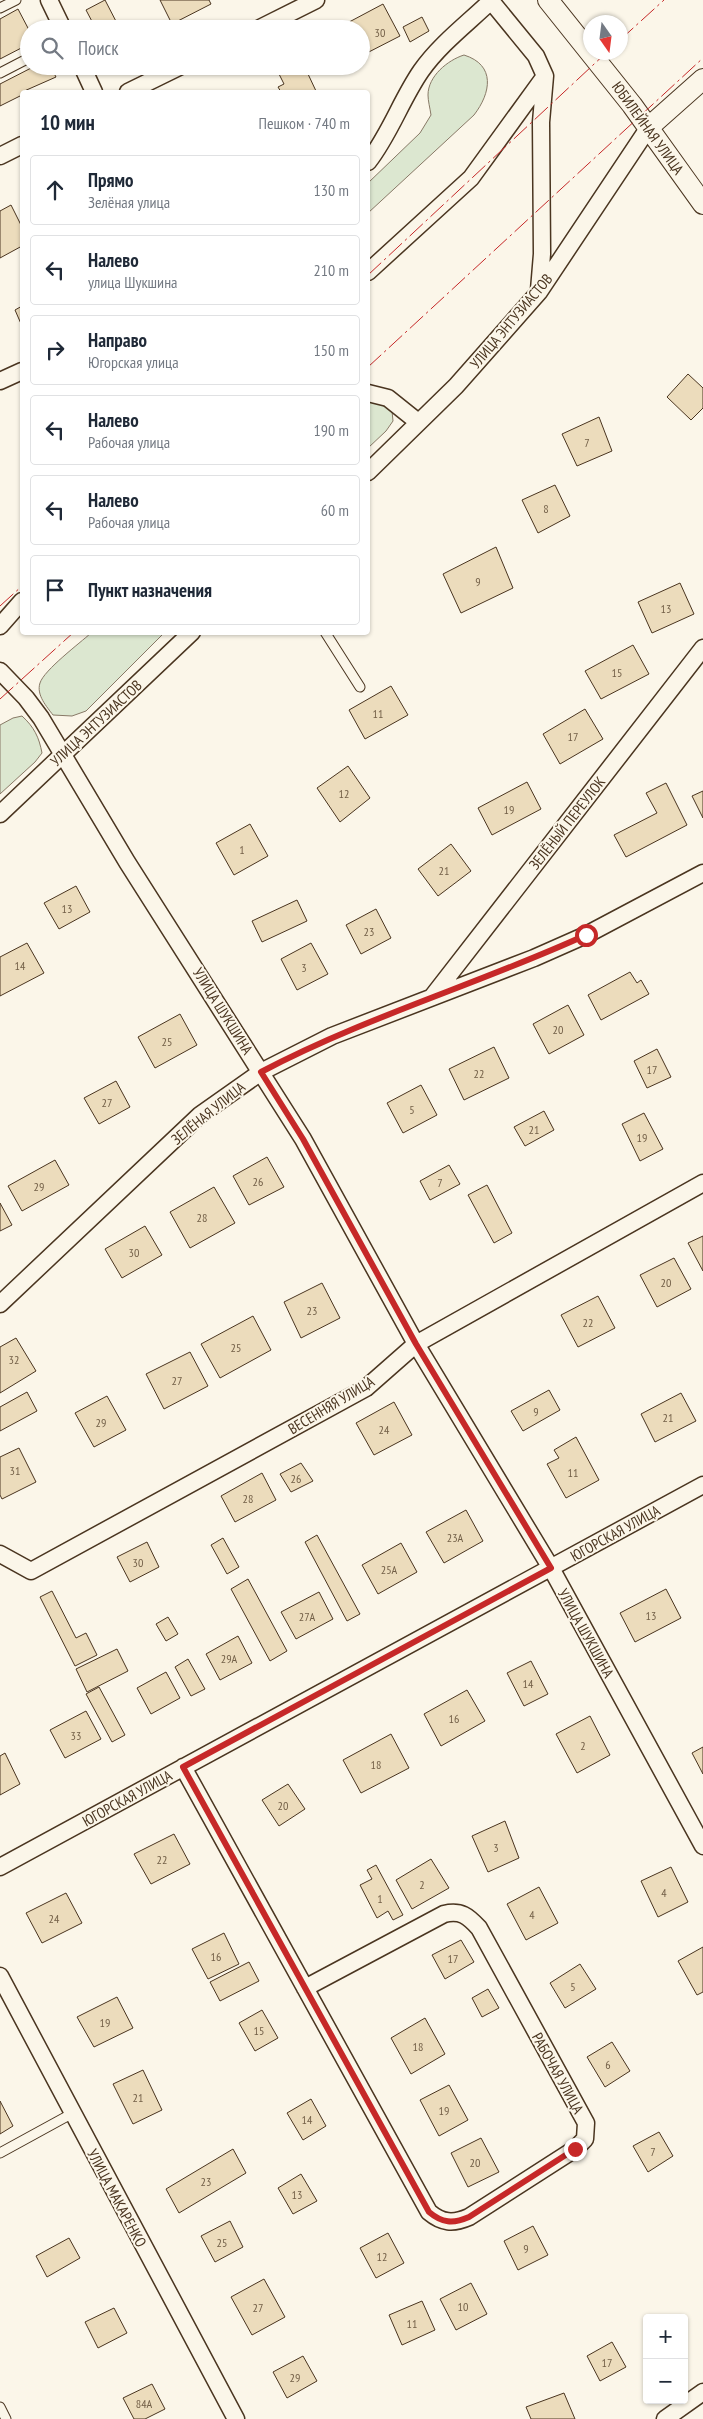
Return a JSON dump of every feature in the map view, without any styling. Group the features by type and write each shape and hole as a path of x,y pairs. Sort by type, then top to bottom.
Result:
{"street":[{"path":"49,0 59,20"},
{"path":"276,20 316,0"},
{"name":"ЮБИЛЕЙНАЯ УЛИЦА","path":"548,0 649,127 703,204"},
{"path":"370,160 380,147 420,72 437,51 491,1 536,56 545,76 541,122 542,254 539,292"},
{"path":"86,75 93,90"},
{"path":"132,90 163,75"},
{"path":"370,270 471,178 545,76"},
{"path":"649,127 703,79"},
{"name":"УЛИЦА ЭНТУЗИАСТОВ","path":"370,470 456,386 539,292 649,127"},
{"path":"0,156 20,146"},
{"path":"0,382 20,372"},
{"path":"370,394 388,398 418,422"},
{"path":"0,626 20,603"},
{"name":"УЛИЦА ЭНТУЗИАСТОВ","path":"0,814 189,635"},
{"name":"ЗЕЛЁНЫЙ ПЕРЕУЛОК","path":"432,997 703,648"},
{"name":"УЛИЦА ШУКШИНА","path":"0,671 26,698 64,753 127,862 303,1139 416,1344 551,1568 703,1846"},
{"name":"ЗЕЛЁНАЯ УЛИЦА","path":"0,1304 200,1115 261,1072 332,1036 534,958 577,939 703,873"},
{"name":"ВЕСЕННЯЯ УЛИЦА","path":"0,1554 31,1572 366,1388 416,1344 703,1182"},
{"name":"ЮГОРСКАЯ УЛИЦА","path":"0,1867 703,1485"},
{"name":"РАБОЧАЯ УЛИЦА","path":"183,1767 305,1988 429,2212 438,2220 455,2223 469,2217 575,2149 586,2139 586,2123 479,1928 469,1917 456,1911 444,1914 305,1988"},
{"name":"УЛИЦА МАКАРЕНКО","path":"0,1976 236,2419"},
{"path":"665,2419 703,2392"}],"lane":[{"path":"0,8 16,0"},
{"path":"0,73 20,63"},
{"path":"327,635 360,687"},
{"path":"0,2153 73,2113"},
{"path":"0,2407 6,2419"}],"green space":[{"path":"464,55 474,60 486,73 487,89 480,107 474,115 370,211 370,181 420,133 431,115 428,95 431,81 440,70"},
{"path":"370,401 377,402 392,411 393,421 386,431 370,446"},
{"path":"89,635 162,635 86,711 72,716 53,715 41,696 40,683 55,664"},
{"path":"22,716 35,733 42,753 35,762 0,794 0,725 13,718"}],"building":[{"path":"105,0 115,20 91,20 86,10"},
{"path":"160,0 209,0 211,4 180,20 170,20"},
{"path":"383,4 400,36 370,51 370,20 353,20"},
{"path":"18,9 24,20 20,20 20,49 0,59 0,19"},
{"path":"422,17 429,31 410,42 403,27"},
{"path":"20,74 55,75 56,77 27,90 20,90 20,96 0,106 0,84"},
{"path":"280,75 308,75 316,90 280,90 278,87 284,84"},
{"path":"11,205 20,223 20,247 0,258 0,211"},
{"path":"20,307 20,321 15,310"},
{"path":"688,374 703,388 703,408 691,420 667,397"},
{"path":"599,417 612,451 577,466 562,434"},
{"path":"555,485 570,516 538,533 522,500"},
{"path":"496,547 513,588 461,613 443,574"},
{"path":"680,583 694,614 652,633 638,602"},
{"path":"633,645 649,674 601,699 585,671"},
{"path":"391,686 408,715 365,739 349,710"},
{"path":"585,709 603,739 560,764 543,734"},
{"path":"348,766 370,798 340,822 317,788"},
{"path":"527,782 541,809 492,835 478,808"},
{"path":"666,783 687,825 626,857 614,835 657,813 646,793"},
{"path":"703,791 703,818 692,796"},
{"path":"250,824 268,856 234,875 216,843"},
{"path":"451,844 471,871 438,896 418,869"},
{"path":"76,886 90,912 59,929 44,903"},
{"path":"297,900 307,921 262,942 252,921"},
{"path":"376,909 391,938 361,954 346,925"},
{"path":"27,943 44,973 0,996 0,957"},
{"path":"311,943 328,974 297,990 281,959"},
{"path":"630,972 637,983 641,980 649,994 601,1020 588,995"},
{"path":"568,1005 584,1035 549,1054 533,1024"},
{"path":"180,1014 197,1045 155,1068 138,1037"},
{"path":"494,1047 509,1078 464,1100 449,1069"},
{"path":"657,1049 671,1077 647,1088 634,1061"},
{"path":"116,1081 130,1107 99,1124 84,1098"},
{"path":"421,1085 437,1115 403,1133 387,1103"},
{"path":"544,1111 554,1130 525,1146 514,1127"},
{"path":"644,1113 663,1149 640,1161 622,1124"},
{"path":"267,1157 284,1187 249,1205 233,1176"},
{"path":"55,1160 69,1185 22,1211 8,1186"},
{"path":"449,1165 460,1184 430,1200 420,1181"},
{"path":"487,1185 512,1233 494,1243 468,1195"},
{"path":"214,1187 235,1223 190,1248 170,1212"},
{"path":"0,1203 12,1225 0,1231"},
{"path":"145,1226 162,1255 122,1278 105,1249"},
{"path":"703,1236 703,1271 688,1243"},
{"path":"674,1258 691,1289 657,1307 640,1275"},
{"path":"322,1283 340,1318 301,1338 284,1302"},
{"path":"598,1296 615,1328 578,1347 561,1315"},
{"path":"253,1316 271,1350 220,1378 201,1344"},
{"path":"16,1338 36,1371 0,1393 0,1347"},
{"path":"190,1352 208,1386 164,1409 146,1374"},
{"path":"549,1390 560,1410 523,1431 511,1411"},
{"path":"27,1392 37,1411 0,1431 0,1407"},
{"path":"681,1393 696,1421 655,1442 641,1414"},
{"path":"107,1396 126,1430 94,1447 75,1413"},
{"path":"394,1402 412,1435 374,1455 356,1423"},
{"path":"576,1437 599,1480 566,1498 547,1464 559,1458 554,1450"},
{"path":"19,1448 36,1482 2,1499 0,1495 0,1457"},
{"path":"301,1463 313,1481 291,1492 280,1474"},
{"path":"262,1473 276,1500 235,1522 221,1496"},
{"path":"466,1510 483,1541 444,1563 426,1532"},
{"path":"317,1535 360,1614 347,1621 305,1542"},
{"path":"223,1538 239,1567 227,1574 211,1545"},
{"path":"147,1542 159,1567 130,1582 117,1557"},
{"path":"401,1543 417,1572 378,1594 362,1565"},
{"path":"248,1579 287,1651 270,1661 231,1589"},
{"path":"666,1589 681,1618 635,1642 620,1613"},
{"path":"52,1591 76,1638 86,1633 97,1655 75,1666 40,1597"},
{"path":"319,1592 333,1619 296,1639 281,1612"},
{"path":"168,1617 178,1634 166,1641 156,1624"},
{"path":"238,1636 252,1663 220,1680 206,1654"},
{"path":"117,1649 128,1671 87,1692 76,1669"},
{"path":"188,1659 205,1689 191,1696 175,1667"},
{"path":"531,1661 548,1694 524,1706 507,1673"},
{"path":"166,1672 180,1698 151,1714 137,1688"},
{"path":"99,1687 125,1735 112,1742 86,1694"},
{"path":"467,1690 485,1721 441,1746 424,1714"},
{"path":"86,1711 101,1739 65,1758 50,1730"},
{"path":"590,1716 610,1755 577,1773 556,1734"},
{"path":"391,1734 409,1768 361,1793 343,1760"},
{"path":"703,1747 703,1774 692,1753"},
{"path":"5,1753 20,1784 0,1795 0,1756"},
{"path":"288,1784 305,1809 279,1826 262,1800"},
{"path":"505,1821 519,1858 488,1872 472,1836"},
{"path":"174,1834 190,1864 151,1884 134,1854"},
{"path":"431,1859 449,1888 412,1909 396,1880"},
{"path":"376,1865 403,1915 393,1920 388,1911 377,1918 360,1885 372,1879 367,1870"},
{"path":"671,1867 688,1902 658,1917 641,1881"},
{"path":"539,1887 558,1923 526,1940 507,1904"},
{"path":"66,1893 82,1923 42,1943 26,1913"},
{"path":"224,1933 239,1964 208,1979 192,1949"},
{"path":"461,1940 474,1962 445,1979 432,1955"},
{"path":"703,1947 703,1992 697,1995 678,1961"},
{"path":"249,1962 259,1981 220,2001 210,1982"},
{"path":"580,1964 596,1989 565,2008 550,1983"},
{"path":"488,1989 499,2008 482,2017 472,1998"},
{"path":"117,1997 133,2028 94,2047 77,2017"},
{"path":"262,2010 278,2038 255,2051 239,2023"},
{"path":"425,2018 445,2054 411,2074 391,2038"},
{"path":"612,2042 630,2071 605,2087 587,2057"},
{"path":"143,2070 162,2110 133,2124 113,2084"},
{"path":"449,2085 468,2120 439,2136 420,2100"},
{"path":"311,2099 326,2126 303,2140 287,2113"},
{"path":"0,2101 13,2126 0,2134"},
{"path":"659,2132 673,2156 648,2172 633,2146"},
{"path":"481,2138 499,2172 468,2187 451,2153"},
{"path":"233,2149 246,2173 179,2213 166,2189"},
{"path":"301,2174 317,2201 293,2214 278,2188"},
{"path":"230,2221 243,2247 215,2262 201,2236"},
{"path":"533,2226 548,2255 518,2270 504,2241"},
{"path":"388,2233 404,2263 376,2278 360,2248"},
{"path":"69,2238 80,2258 47,2277 36,2256"},
{"path":"264,2279 285,2317 252,2335 231,2297"},
{"path":"471,2283 487,2314 456,2330 440,2299"},
{"path":"422,2301 435,2330 402,2345 389,2315"},
{"path":"114,2308 127,2333 98,2348 85,2322"},
{"path":"612,2342 626,2367 600,2381 587,2356"},
{"path":"303,2356 317,2381 287,2398 273,2372"},
{"path":"152,2384 165,2409 145,2419 134,2419 123,2398"},
{"path":"564,2393 575,2419 531,2419 526,2407"}],"power":[{"path":"628,33 664,0"},
{"path":"370,365 703,58"},
{"path":"370,273 598,60"},
{"path":"0,606 20,588"},
{"path":"0,699 71,635"}],"route":[{"path":"575,2149 469,2217 455,2223 438,2220 429,2212 183,1767 551,1568 416,1344 303,1139 261,1072 332,1036 534,958 586,935"}]}
